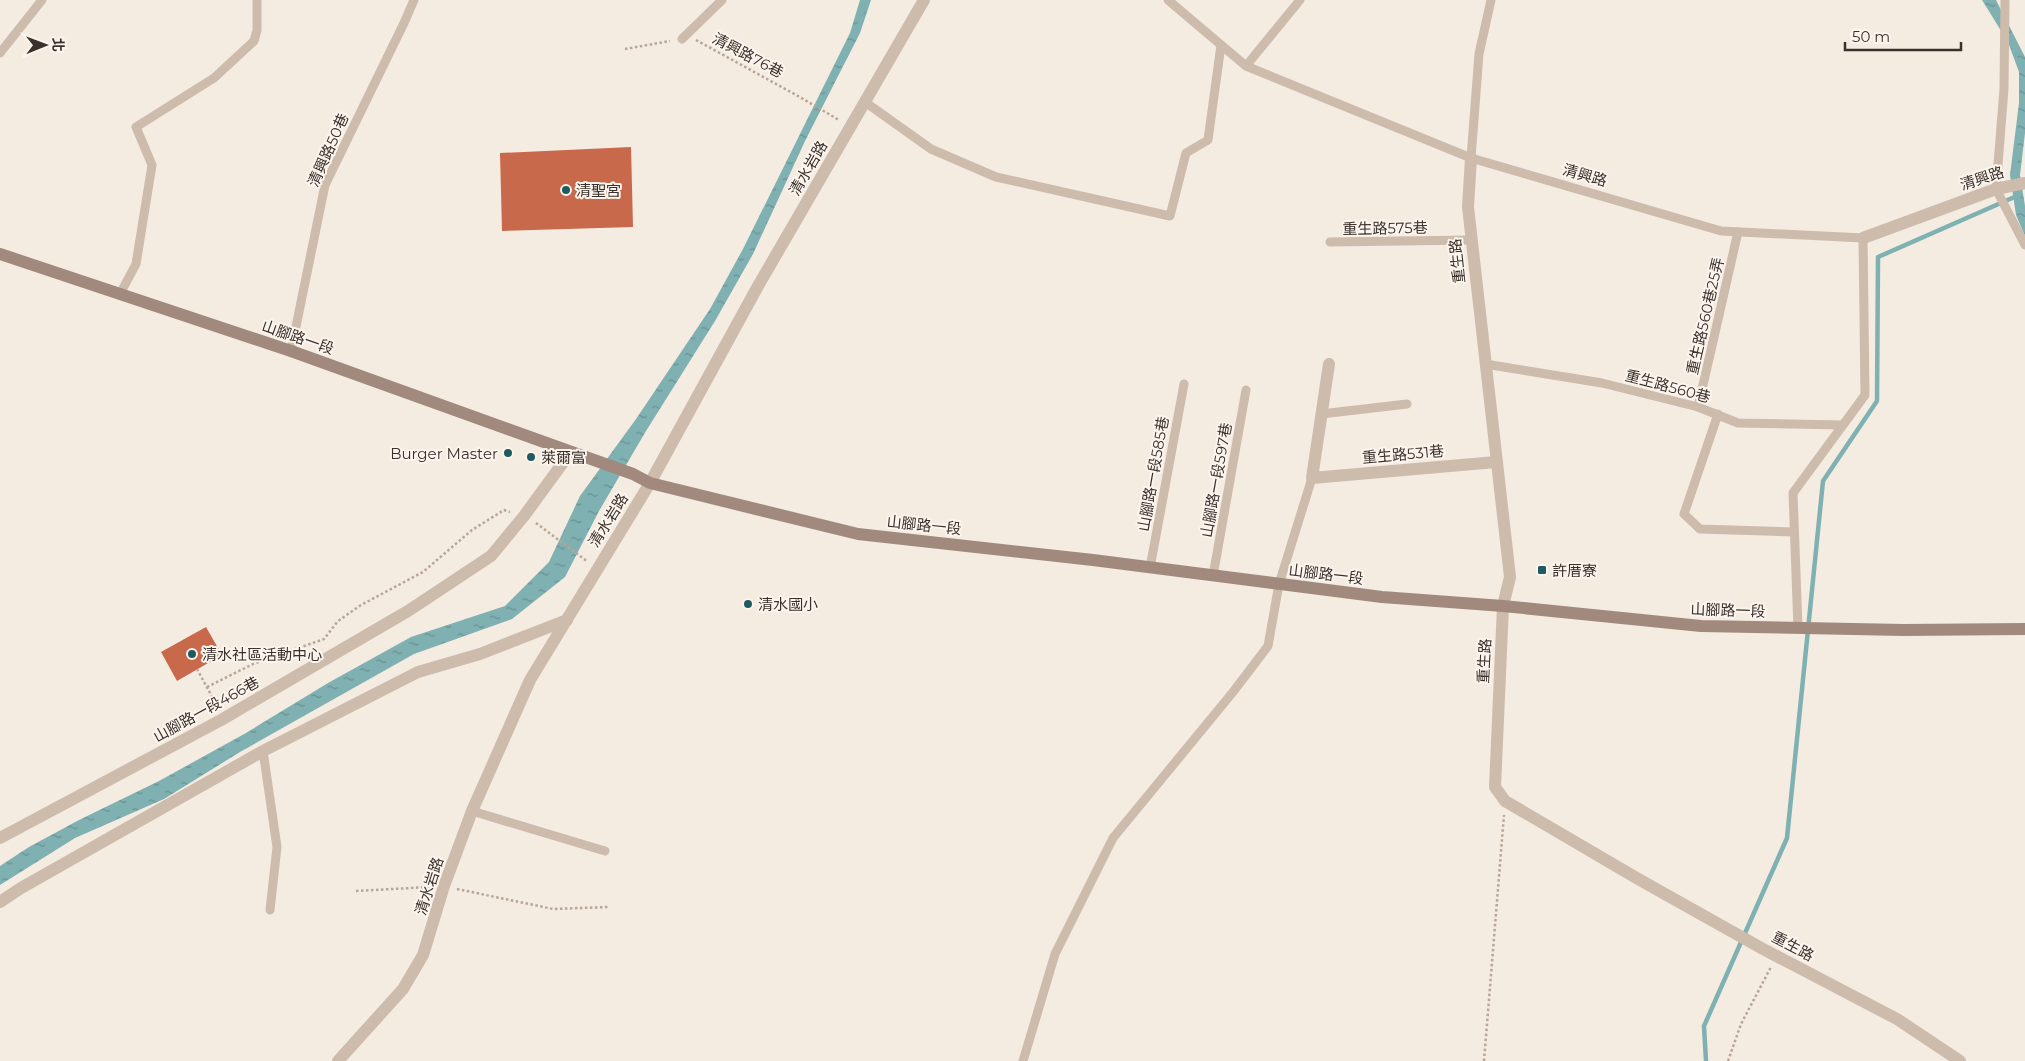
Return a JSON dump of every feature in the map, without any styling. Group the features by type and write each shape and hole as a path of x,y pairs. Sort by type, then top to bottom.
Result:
{"main road":[{"name":"山腳路一段","path":"0,254 290,351 633,474 650,483 858,534 1382,597 1503,606 1701,626 1903,630 2025,629"}],"street":[{"name":"清水岩路","path":"338,1061 403,990 422,955 444,886 472,811 530,680 650,483 758,286 924,0"},
{"name":"重生路","path":"1472,158 1468,207 1510,577 1503,606 1495,787 1505,801 1640,880 1776,956 1897,1018 1960,1061"},
{"name":"清興路","path":"1863,238 1996,189 2025,183"},
{"path":"1312,478 1328,364"},
{"name":"山腳路一段466巷","path":"0,838 224,719 408,611 490,556 524,516 570,453"},
{"name":"重生路531巷","path":"1312,478 1496,462"},
{"path":"0,902 21,888 263,752 418,672 480,654 567,620"}],"lane":[{"path":"0,53 42,0"},
{"path":"120,294 136,264 152,165 136,127 214,78 254,42 257,30 256,0"},
{"name":"清興路50巷","path":"290,351 325,185 414,0"},
{"path":"682,39 722,0"},
{"name":"清興路","path":"1168,0 1246,66 1472,158 1721,231 1863,238"},
{"path":"1246,66 1300,0"},
{"name":"重生路","path":"1472,158 1480,54 1491,0"},
{"path":"2005,0 2004,89 1996,189 2025,245"},
{"path":"864,102 931,149 996,177 1170,216 1186,153 1208,140 1221,45"},
{"name":"重生路560巷25弄","path":"1698,407 1738,232"},
{"path":"1798,628 1793,493 1865,395 1863,238"},
{"name":"重生路575巷","path":"1330,242 1471,240"},
{"name":"重生路560巷","path":"1485,364 1602,383 1698,407 1738,422 1843,424"},
{"name":"山腳路一段585巷","path":"1150,568 1184,384"},
{"name":"山腳路一段597巷","path":"1213,576 1246,390"},
{"path":"1321,414 1407,404"},
{"path":"1718,414 1684,514 1700,529 1794,532"},
{"path":"1023,1061 1055,954 1113,838 1233,692 1268,646 1279,584 1312,478"},
{"path":"263,752 277,846 270,910"},
{"path":"472,811 605,850"}],"path":[{"name":"清興路76巷","path":"625,49 682,39 696,40 850,127"},
{"path":"207,687 253,664 324,640 338,621 361,605 423,572 472,530 504,510 524,516"},
{"path":"547,531 587,561"},
{"path":"197,669 224,719"},
{"path":"1484,1061 1505,801"},
{"path":"356,892 444,886 552,909 608,907"},
{"path":"1728,1061 1741,1024 1776,956"}],"water":[{"path":"860,0 871,0 860,33 805,141 753,254 715,321 646,431 599,511 565,577 512,619 414,654 240,752 164,799 75,838 0,885 0,866 29,847 159,781 411,637 505,606 549,562 580,496 636,419 710,309 743,249 850,33"},
{"path":"1982,0 1996,0 2025,57 2025,133 2020,175 2025,206 2025,236 2016,215 2010,175 2019,103 2019,72 2008,42"}],"building":[{"name":"清聖宮","path":"631,147 633,227 502,231 500,153"},
{"name":"清水社區活動中心","path":"206,627 222,655 177,681 161,652"}],"waterway":[{"path":"1706,1061 1704,1026 1787,838 1823,481 1877,401 1878,257 2019,195"}],"place":[{"name":"清聖宮","path":"566,190"},
{"name":"Burger Master","path":"508,453"},
{"name":"萊爾富","path":"531,457"},
{"name":"許厝寮","path":"1542,570"},
{"name":"清水國小","path":"748,604"},
{"name":"清水社區活動中心","path":"192,654"}]}
